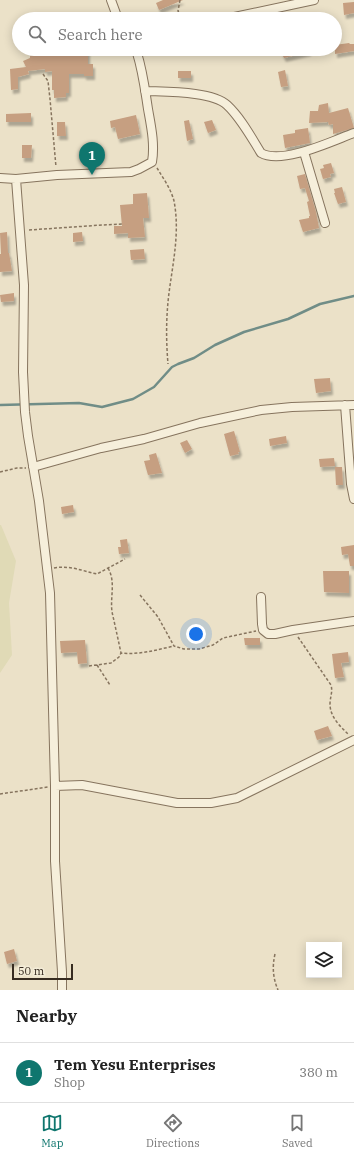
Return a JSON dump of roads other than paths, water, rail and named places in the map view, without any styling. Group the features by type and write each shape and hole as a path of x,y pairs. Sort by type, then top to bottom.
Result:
{"street":[{"path":"111,0 115,12"},
{"path":"258,12 314,0"},
{"path":"0,178 16,179 57,175 130,172 152,162 153,150 144,76 138,56"},
{"path":"145,91 204,95 218,99 226,104 234,113 261,153 267,156 304,152 354,133"},
{"path":"304,152 325,223"},
{"path":"16,179 24,285 24,400 28,436 39,501 50,601 55,786 55,861 62,990"},
{"path":"345,405 350,484 354,499"},
{"path":"33,467 101,448 144,439 200,423 261,410 292,407 354,405"},
{"path":"261,597 263,630 268,634 354,621"},
{"path":"55,786 82,785 177,802 211,804 237,798 354,740"}],"waterway":[{"path":"0,405 79,403 102,407 133,399 154,387 172,367 194,358 215,345 244,332 288,319 320,304 354,296"}],"place":[{"name":"Tem Yesu Enterprises","path":"92,175"}]}
